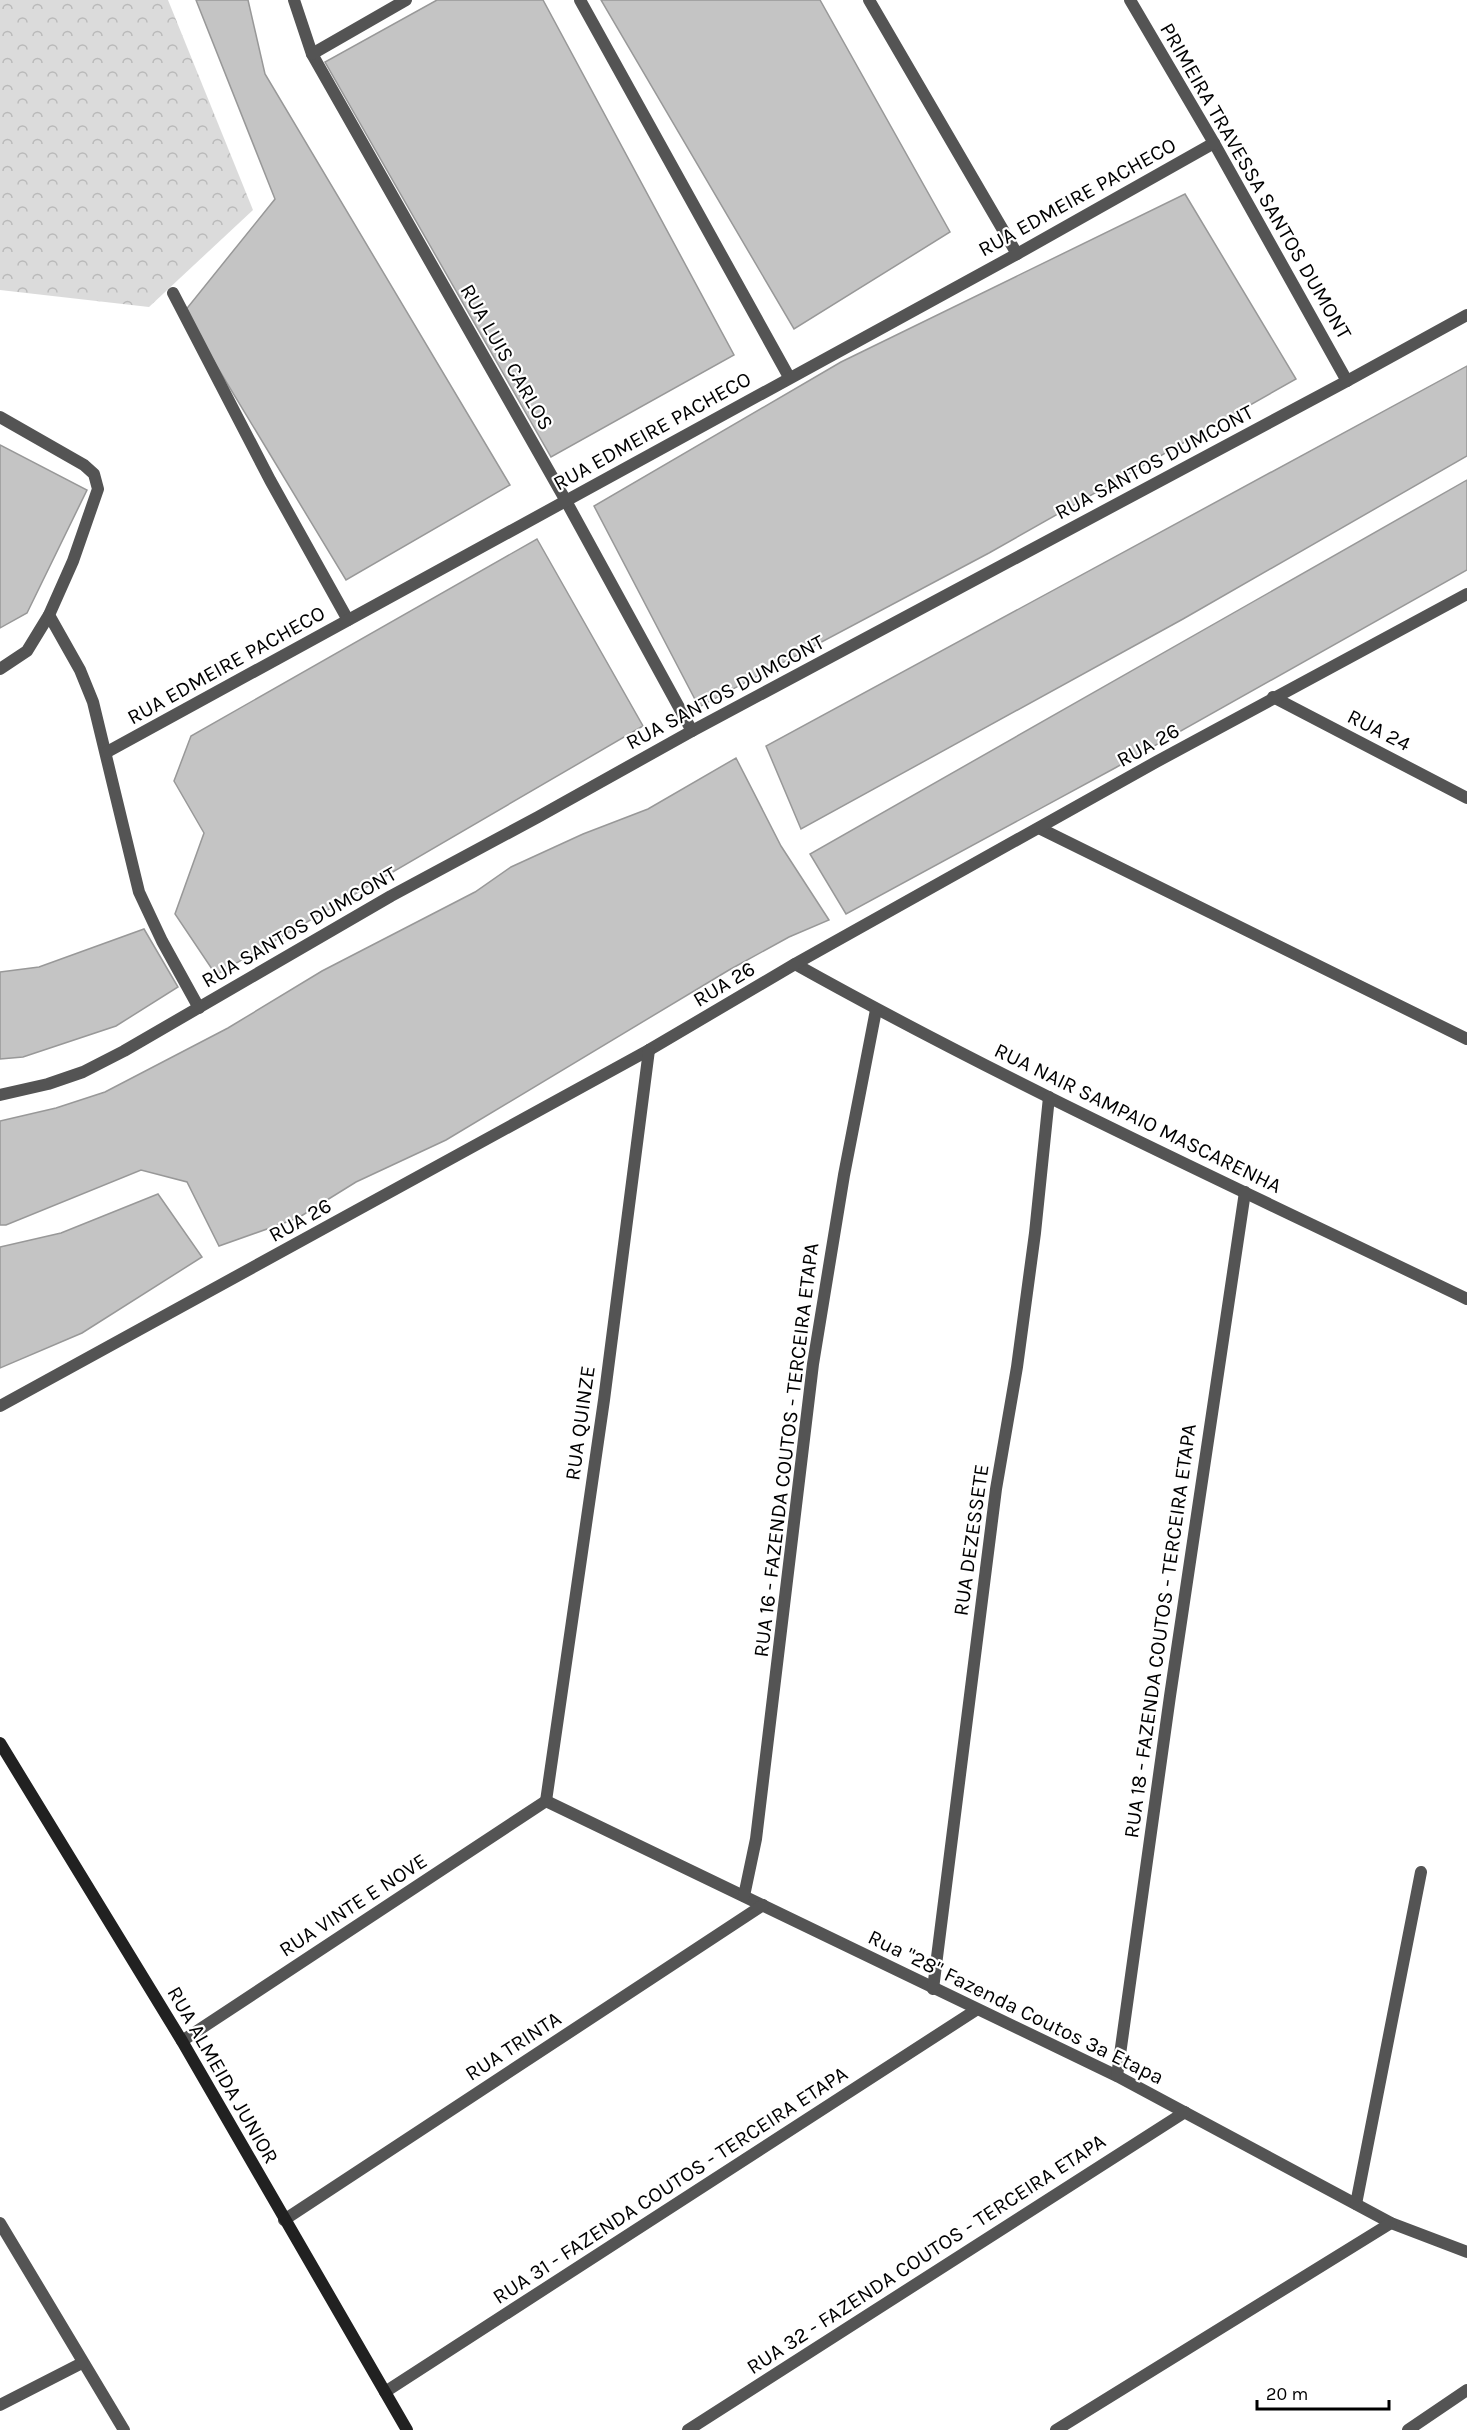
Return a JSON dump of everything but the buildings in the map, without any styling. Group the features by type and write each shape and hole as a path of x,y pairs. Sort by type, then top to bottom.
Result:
{"main road":[{"name":"RUA ALMEIDA JUNIOR","path":"0,1743 182,2041 407,2430"}],"street":[{"name":"RUA LUIS CARLOS","path":"294,0 312,54 566,501 692,731"},
{"path":"312,54 406,0"},
{"path":"580,0 789,377"},
{"path":"869,0 1017,254"},
{"name":"PRIMEIRA TRAVESSA SANTOS DUMONT","path":"1130,0 1214,142 1347,381"},
{"name":"RUA EDMEIRE PACHECO","path":"107,752 1017,254 1214,142"},
{"path":"173,293 270,480 348,620"},
{"name":"RUA SANTOS DUMCONT","path":"0,1095 48,1084 83,1072 199,1008 391,896 692,731 1467,315"},
{"path":"0,417 84,465 94,474 98,489 74,561 49,615 27,651 0,669"},
{"name":"RUA 26","path":"0,1406 649,1050 795,964 1274,697 1467,594"},
{"name":"RUA EDMEIRE PACHECO","path":"49,615 80,670 93,702 107,752 123,832 139,892 171,959 199,1008"},
{"name":"RUA 24","path":"1274,697 1467,798"},
{"path":"1039,828 1467,1039"},
{"name":"RUA NAIR SAMPAIO MASCARENHA","path":"795,964 876,1010 1049,1097 1467,1299"},
{"name":"RUA 16 - FAZENDA COUTOS - TERCEIRA ETAPA","path":"744,1896 756,1839 813,1364 844,1175 876,1010"},
{"name":"RUA QUINZE","path":"546,1801 605,1388 649,1050"},
{"name":"RUA DEZESSETE","path":"933,1989 995,1501 1032,1256 1049,1097"},
{"name":"RUA 18 - FAZENDA COUTOS - TERCEIRA ETAPA","path":"1117,2076 1173,1672 1245,1192"},
{"name":"Rua \"28\" Fazenda Coutos 3ª Etapa","path":"546,1801 1117,2076 1391,2223 1467,2252"},
{"name":"RUA VINTE E NOVE","path":"182,2041 546,1801"},
{"path":"1356,2204 1421,1872"},
{"name":"RUA TRINTA","path":"284,2220 763,1905"},
{"name":"RUA 31 - FAZENDA COUTOS - TERCEIRA ETAPA","path":"385,2392 976,2010"},
{"name":"RUA 32 - FAZENDA COUTOS - TERCEIRA ETAPA","path":"688,2430 1185,2112"},
{"path":"0,2223 124,2430"},
{"path":"1056,2430 1391,2223"},
{"path":"0,2405 82,2363"},
{"path":"1408,2430 1467,2390"}],"green space":[{"path":"0,0 168,0 253,210 149,307 0,290"}]}
